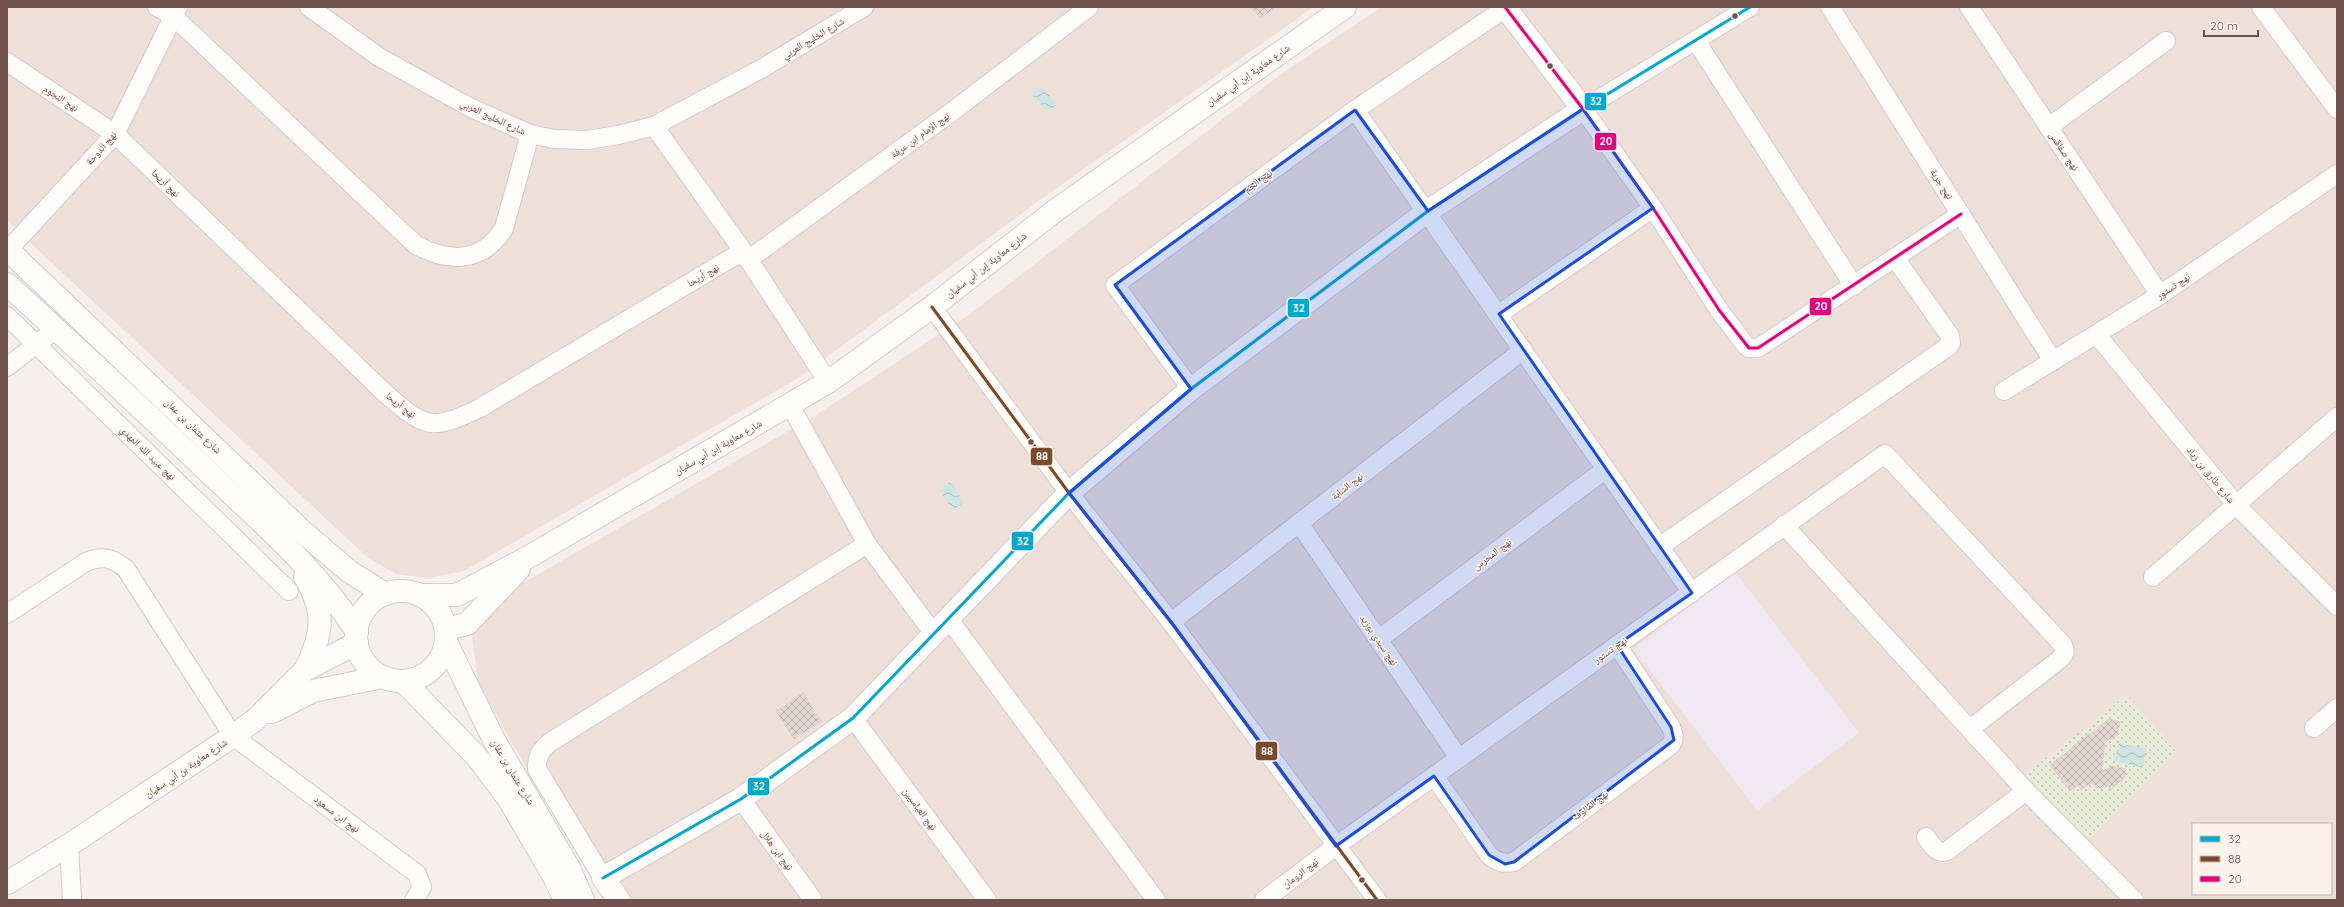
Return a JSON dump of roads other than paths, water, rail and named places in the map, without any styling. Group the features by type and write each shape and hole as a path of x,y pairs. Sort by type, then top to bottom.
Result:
{"main road":[{"name":"شارع معاوية إبن أبي سفيان","path":"385,594 402,592 418,595 457,595 532,555 828,382 932,307 1056,210 1345,7"},
{"path":"619,900 603,878 741,800 853,718 1069,493 1191,389 1428,211 1583,109 1506,7"},
{"name":"شارع عثمان بن عفان","path":"8,250 304,533 350,572 385,594"},
{"path":"7,284 287,547 335,599 357,637"},
{"path":"287,547 315,594 322,622 314,652 305,670"},
{"name":"شارع معاوية إبن أبي سفيان","path":"418,595 437,609 446,636 466,624 532,555"},
{"path":"385,594 374,600 365,609 359,620 357,637 361,657 370,669 393,679"},
{"path":"255,720 313,691 393,679 416,679 436,665 442,654 446,636"},
{"name":"شارع عثمان بن عفان","path":"446,636 493,738 569,868 584,900"},
{"name":"شارع معاوية بن أبي سفيان","path":"7,883 69,845 233,736 255,720 305,670 357,637"},
{"name":"شارع عثمان بن عفان","path":"393,679 477,757 508,798 553,875 565,900"}],"street":[{"path":"157,7 176,12 416,245 433,254 449,258 465,256 482,250 495,242 504,228 530,134"},
{"name":"شارع الخليج العربي","path":"309,7 379,57 471,108 530,134 554,139 588,140 618,135 654,126 761,69 864,7"},
{"name":"نهج الإمام ابن عرفة","path":"745,256 953,111 1089,7"},
{"name":"نهج الجم","path":"1191,389 1115,285 1355,110 1506,7"},
{"path":"1750,7 1696,42 1583,109 1653,208 1719,310 1749,348 1758,348 1961,214"},
{"name":"نهج جربة","path":"1830,7 2053,361"},
{"name":"نهج صفاقس","path":"1969,7 2160,295"},
{"path":"2261,7 2337,109"},
{"name":"نهج الدوحة","path":"8,250 115,134 176,12"},
{"path":"1696,42 1854,286"},
{"path":"2049,127 2166,42"},
{"name":"نهج النجوم","path":"7,62 115,134"},
{"path":"1355,110 1428,211 1692,593"},
{"path":"654,126 745,256 828,382"},
{"name":"نهج أريحا","path":"115,134 386,394 406,412 423,422 437,424 451,422 480,408 745,256"},
{"name":"نهج تستور","path":"2004,391 2160,295 2337,174"},
{"path":"1499,314 1653,208"},
{"path":"1659,547 1949,346 1951,343 1950,336 1895,258"},
{"path":"932,307 1069,493 1171,622 1377,900"},
{"name":"نهج عبيد الله المهدي","path":"7,316 289,591"},
{"path":"7,367 38,346 56,329"},
{"name":"شارع طارق بن زياد","path":"2097,335 2236,506 2337,606"},
{"name":"نهج الشابة","path":"1171,622 1523,350"},
{"path":"790,405 866,544 934,634"},
{"path":"2153,577 2337,417"},
{"name":"نهج تستور","path":"1336,846 1885,454 2063,645 2065,650 2060,659 1970,729"},
{"name":"نهج المحرس","path":"1379,639 1606,469"},
{"name":"نهج سيدي بوزيد","path":"1299,523 1379,639 1458,758"},
{"path":"1784,526 2026,791 2134,900"},
{"path":"603,878 537,769 537,759 540,751 549,743 866,544"},
{"path":"7,614 86,562 98,557 118,562 126,569 233,736"},
{"path":"948,618 1156,900"},
{"name":"نهج المالوف","path":"1434,776 1489,855 1495,860 1505,864 1514,862 1671,745 1674,740 1671,727 1618,645"},
{"path":"2314,728 2337,708"},
{"name":"نهج العباسيين","path":"853,718 986,900"},
{"name":"نهج ابن مسعود","path":"233,736 417,874 422,887 414,900"},
{"path":"1926,837 1940,852 1947,851 2026,791"},
{"name":"نهج ابن هلال","path":"741,800 813,900"},
{"path":"69,845 72,900"},
{"name":"نهج الرومان","path":"1264,900 1336,846"}],"water":[{"path":"1042,87 1056,104 1055,107 1044,110 1038,100 1033,97 1032,91"},
{"path":"950,482 964,502 953,510 939,490"},
{"path":"2119,743 2147,749 2143,768 2114,761"}]}
